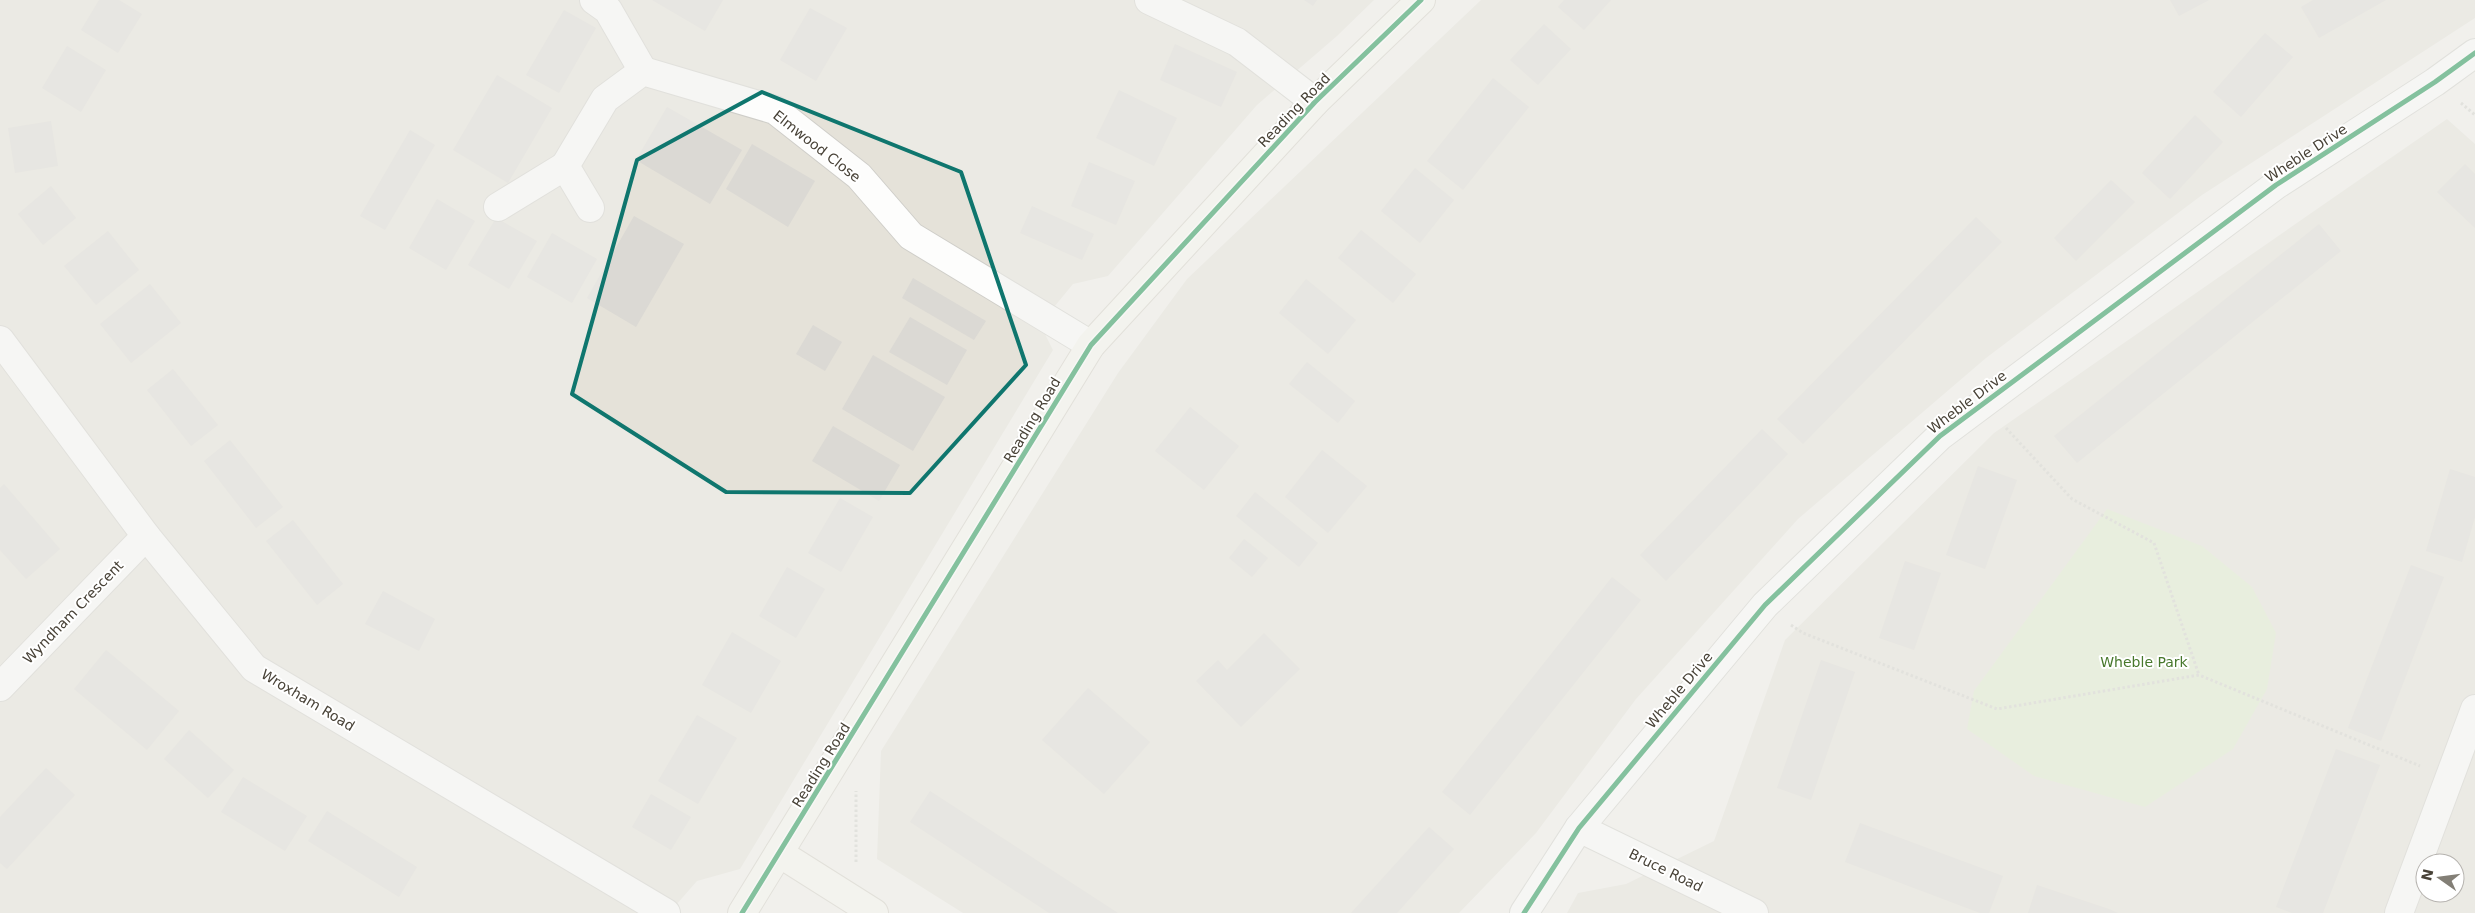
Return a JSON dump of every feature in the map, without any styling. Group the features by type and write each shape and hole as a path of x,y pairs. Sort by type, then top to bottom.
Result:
{"street":[{"path":"498,207 565,166 605,99 643,72 608,10 594,0"},
{"path":"1149,0 1237,42 1315,102"},
{"name":"Reading Road","path":"742,913 1091,345 1315,102 1421,0"},
{"name":"Wheble Drive","path":"1524,913 1579,828 1765,605 1940,436 2276,185 2435,82 2475,53"},
{"name":"Elmwood Close","path":"643,72 775,110 858,176 911,236 1091,345"},
{"path":"565,166 590,208"},
{"name":"Wroxham Road","path":"0,340 146,536 254,668 666,913"},
{"name":"Wyndham Crescent","path":"0,687 146,536"},
{"path":"2398,913 2475,709"},
{"name":"Bruce Road","path":"1579,828 1754,913"},
{"path":"779,853 865,908"}],"path":[{"path":"1993,396 2005,426 2072,499 2154,543 2199,675"},
{"path":"1765,605 1803,633 1997,709 2199,675 2450,779"},
{"path":"856,786 865,908"}],"highlighted area":[{"path":"762,92 961,172 1026,365 910,493 726,492 572,394 637,160"}],"shaded area":[{"path":"0,0 1374,0 1337,36 1257,105 1108,276 1073,284 1040,324 1053,350 740,869 697,881 669,913 0,913"},
{"path":"1481,0 2475,0 2475,18 2202,195 1986,358 1798,519 1636,699 1536,833 1459,913 963,913 877,859 881,751 1118,373 1187,279"},
{"path":"2447,119 2475,144 2475,913 1567,913 1578,893 1626,884 1714,841 1785,640 1994,433"}],"green space":[{"name":"Wheble Park","path":"2107,509 2202,546 2252,587 2276,633 2267,689 2233,749 2145,807 2034,776 1967,729 1974,691"}],"building":[{"path":"99,0 119,0 142,14 118,53 81,30"},
{"path":"652,0 723,0 705,31"},
{"path":"1304,0 1317,0 1313,6"},
{"path":"1564,0 1611,0 1584,30 1558,7"},
{"path":"2170,0 2209,0 2179,16"},
{"path":"2313,0 2386,0 2319,38 2301,7"},
{"path":"810,8 847,28 816,81 780,60"},
{"path":"564,10 596,28 559,93 526,75"},
{"path":"1544,24 1571,49 1538,85 1510,60"},
{"path":"2265,33 2293,57 2241,117 2213,92"},
{"path":"1175,44 1237,72 1221,107 1160,80"},
{"path":"67,46 106,70 81,112 42,88"},
{"path":"497,75 552,108 508,183 453,150"},
{"path":"1493,78 1529,107 1463,190 1427,161"},
{"path":"1119,90 1177,118 1154,166 1096,138"},
{"path":"667,107 742,150 710,204 636,160"},
{"path":"2195,115 2223,142 2170,199 2142,173"},
{"path":"51,121 58,166 15,173 8,128"},
{"path":"410,130 435,145 385,230 360,216"},
{"path":"752,144 815,181 788,227 726,189"},
{"path":"1089,162 1135,181 1116,225 1071,206"},
{"path":"2465,164 2475,174 2475,228 2437,192"},
{"path":"1415,168 1454,200 1420,243 1381,211"},
{"path":"2111,180 2135,202 2076,261 2054,238"},
{"path":"51,186 76,218 43,245 18,214"},
{"path":"437,199 475,221 446,270 409,248"},
{"path":"1032,206 1094,234 1082,260 1020,233"},
{"path":"634,216 684,244 636,327 587,298"},
{"path":"1976,217 2002,242 1803,444 1777,419"},
{"path":"496,218 537,241 509,289 468,265"},
{"path":"2319,224 2341,251 2077,463 2054,436"},
{"path":"1361,230 1416,274 1393,303 1338,258"},
{"path":"108,231 139,270 96,305 64,266"},
{"path":"552,233 597,259 572,303 527,277"},
{"path":"913,278 986,321 974,340 902,298"},
{"path":"1306,279 1356,320 1328,354 1279,313"},
{"path":"150,284 181,323 131,363 100,324"},
{"path":"910,317 967,350 947,385 889,352"},
{"path":"813,325 842,342 825,371 796,354"},
{"path":"873,355 945,397 913,451 842,409"},
{"path":"1307,362 1355,401 1338,423 1289,384"},
{"path":"173,369 218,425 191,446 147,390"},
{"path":"1190,407 1239,446 1204,490 1155,451"},
{"path":"833,426 900,465 879,501 812,461"},
{"path":"1762,429 1788,454 1666,581 1640,555"},
{"path":"230,440 283,507 256,528 204,461"},
{"path":"1322,450 1367,486 1328,533 1285,497"},
{"path":"1978,466 2017,480 1985,569 1946,555"},
{"path":"2450,469 2475,477 2475,517 2462,562 2426,551"},
{"path":"4,484 60,549 26,579 0,550 0,488"},
{"path":"1255,492 1318,543 1299,567 1236,516"},
{"path":"840,498 873,517 841,572 808,553"},
{"path":"293,520 343,584 317,605 266,541"},
{"path":"1244,539 1268,558 1252,577 1229,558"},
{"path":"1905,561 1941,573 1914,650 1879,638"},
{"path":"2411,565 2444,577 2381,741 2348,728"},
{"path":"787,567 825,589 796,638 759,616"},
{"path":"1612,577 1641,600 1470,815 1442,792"},
{"path":"383,591 435,619 419,651 365,624"},
{"path":"732,632 781,661 751,713 702,685"},
{"path":"1264,633 1300,669 1241,727 1196,681 1218,660 1227,670"},
{"path":"106,650 179,711 147,750 74,689"},
{"path":"1821,660 1855,672 1811,800 1777,788"},
{"path":"1088,688 1150,742 1104,794 1042,740"},
{"path":"697,715 737,738 698,804 658,781"},
{"path":"189,730 234,770 208,798 164,759"},
{"path":"2336,749 2380,765 2323,913 2292,913 2276,907"},
{"path":"46,768 75,795 7,869 0,863 0,817"},
{"path":"243,777 307,816 285,851 221,812"},
{"path":"930,791 1118,913 1049,913 910,822"},
{"path":"651,794 691,817 671,850 632,827"},
{"path":"327,811 417,867 399,897 308,841"},
{"path":"1860,823 2003,876 1989,913 1980,913 1845,862"},
{"path":"1429,827 1454,849 1397,913 1351,913"},
{"path":"2037,885 2109,909 2118,913 2028,913"}],"cycle path":[{"path":"742,913 1091,345 1315,102 1421,0"},
{"path":"1524,913 1579,828 1765,605 1940,436 2276,185 2435,82 2475,53"}]}
